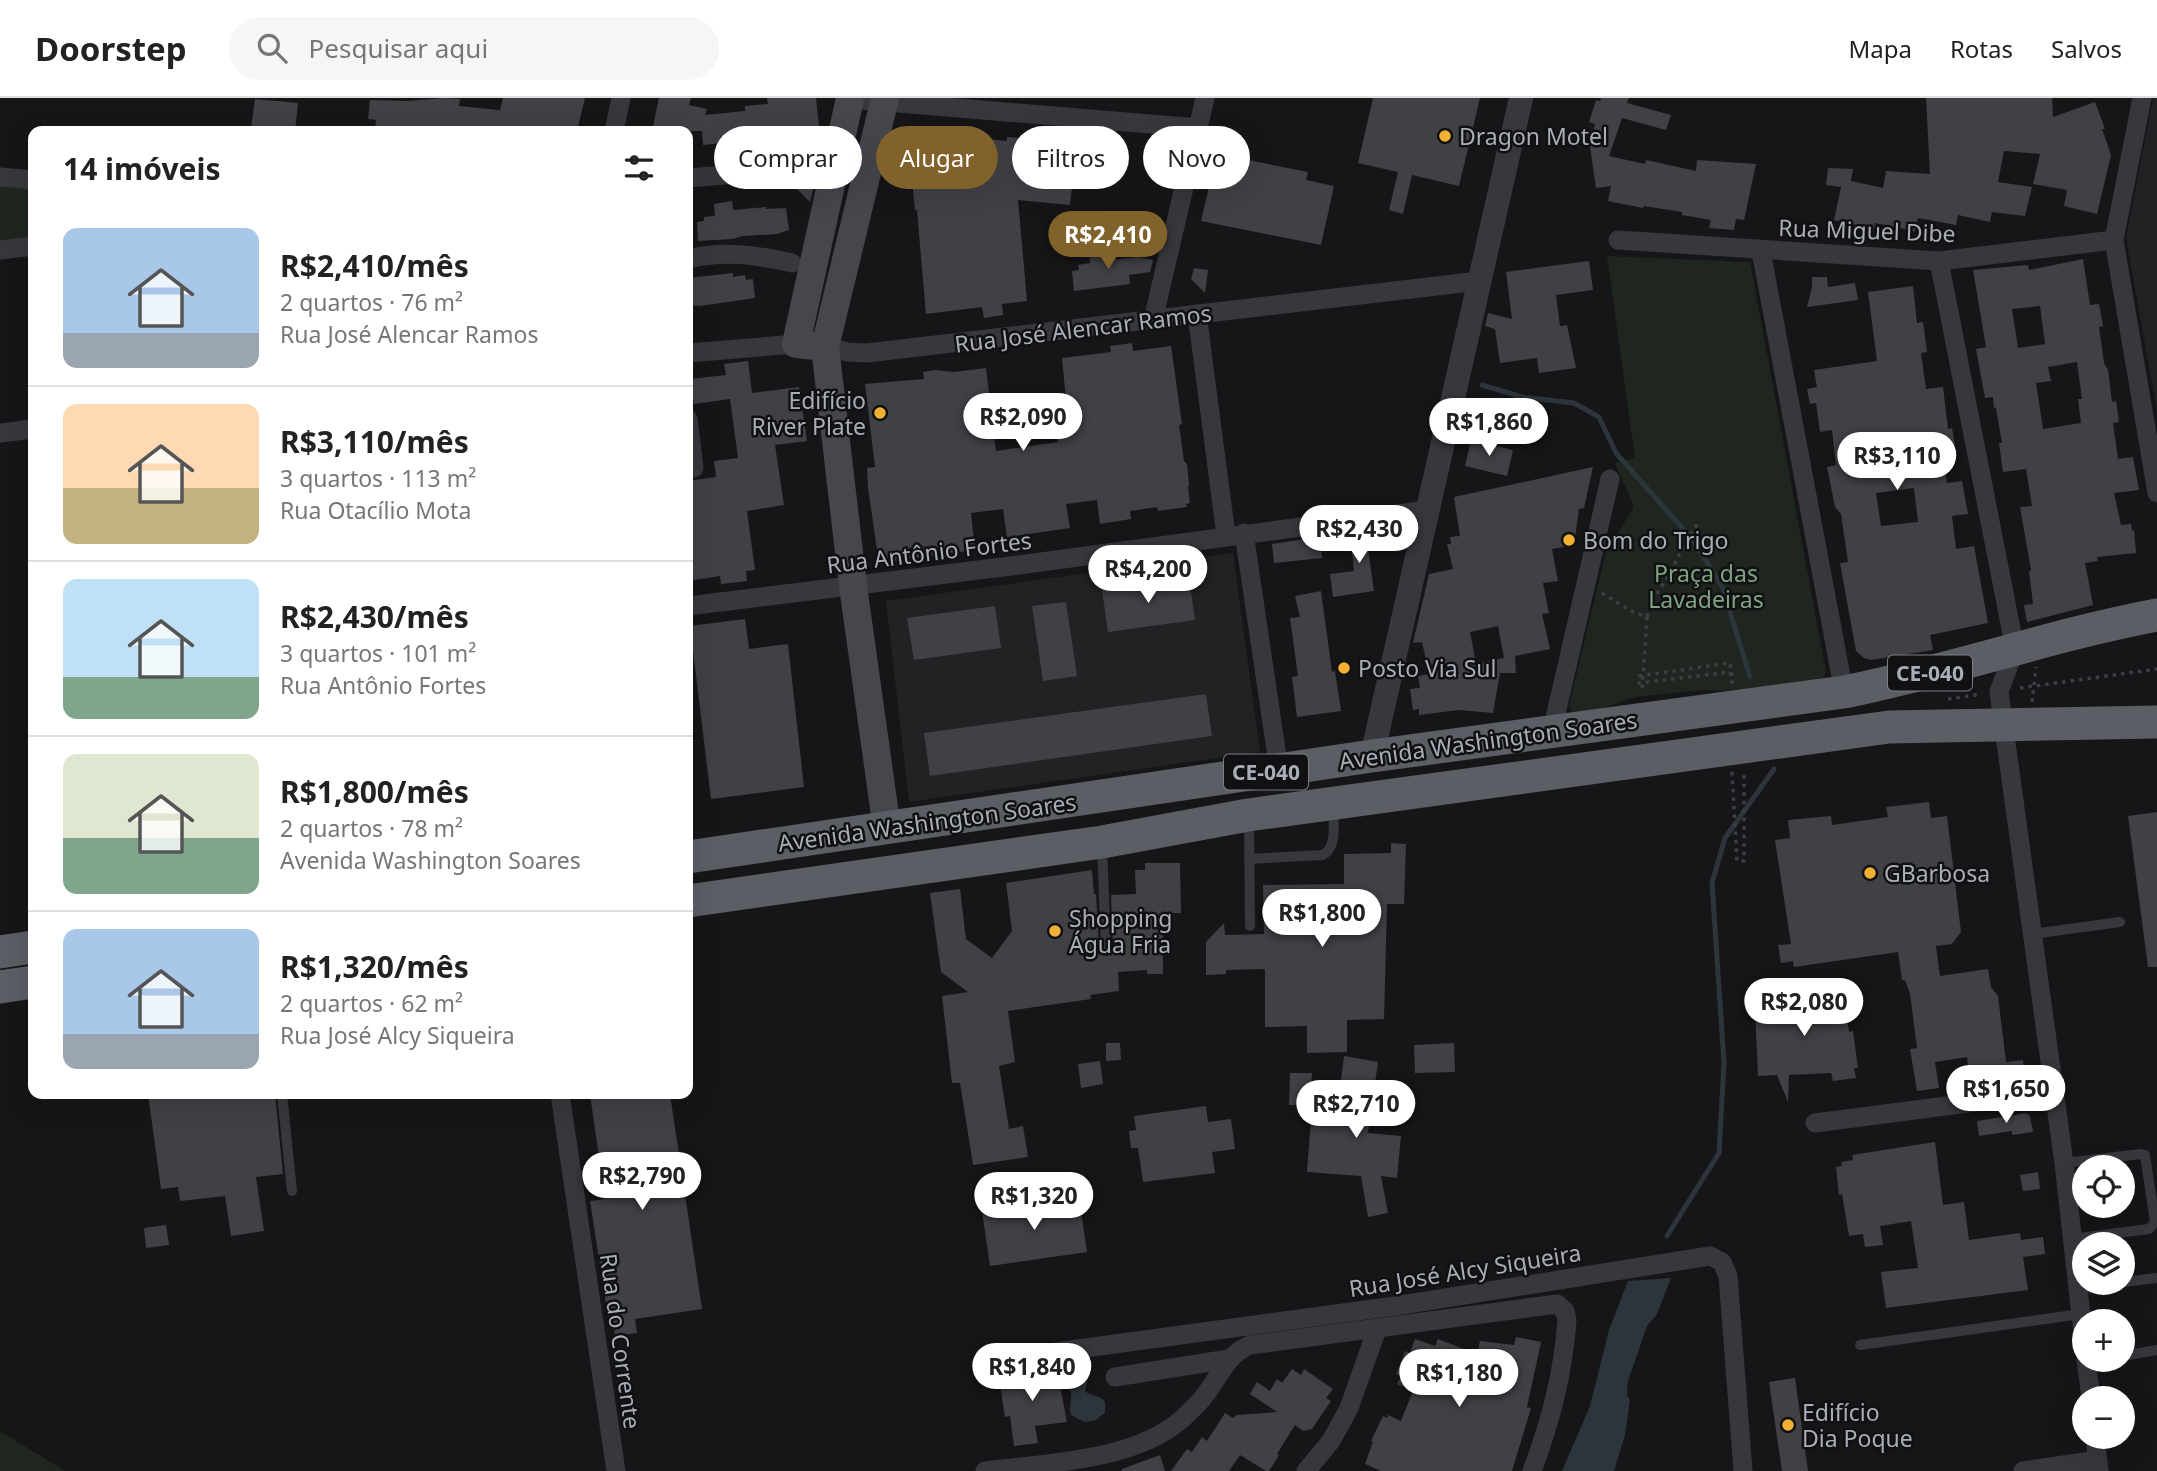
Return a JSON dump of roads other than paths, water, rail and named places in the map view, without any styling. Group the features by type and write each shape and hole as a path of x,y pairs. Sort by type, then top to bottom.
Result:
{"highway":[{"name":"Avenida Washington Soares","path":"693,856 1552,731 1844,692 2026,654 2113,623 2157,615"},
{"name":"Avenida Washington Soares","path":"693,900 1102,842 1248,815 1332,803 1738,762 1889,727 2157,722"},
{"path":"0,952 28,948"},
{"path":"0,987 28,983"}],"main road":[{"path":"844,126 850,98"},
{"path":"885,100 825,347 853,586 887,829"},
{"path":"796,344 801,265 827,189"},
{"name":"Rua José Alencar Ramos","path":"796,344 825,347"}],"street":[{"path":"615,126 621,98"},
{"path":"850,98 1176,126"},
{"path":"1198,126 1205,98"},
{"path":"1372,757 1521,98"},
{"path":"2141,98 2114,240 2155,473"},
{"path":"693,178 714,176"},
{"path":"0,177 28,180"},
{"path":"1153,320 1184,189"},
{"name":"Rua Miguel Dibe","path":"1618,240 1939,261 2114,240"},
{"path":"0,250 28,247"},
{"path":"1761,251 1844,692"},
{"path":"693,258 712,254 755,254 801,265"},
{"path":"1939,261 2026,654 1998,692 2064,1163 2072,1239"},
{"name":"Rua José Alencar Ramos","path":"825,347 867,353 1479,281"},
{"path":"1197,314 1279,770"},
{"name":"Rua José Alencar Ramos","path":"693,353 796,344"},
{"path":"0,433 28,430"},
{"path":"693,460 694,468"},
{"path":"1552,731 1609,480"},
{"name":"Rua Antônio Fortes","path":"693,605 1427,510"},
{"path":"1815,1123 2053,1092"},
{"name":"Rua do Corrente","path":"561,1099 616,1471"},
{"name":"Rua José Alcy Siqueira","path":"1004,1359 1395,1306 1710,1256 1722,1262 1728,1276 1742,1471"},
{"path":"985,1471 1089,1464 1153,1437 1179,1422 1201,1400 1229,1359 1240,1349 1250,1345 1552,1305 1562,1306 1567,1320 1560,1381 1549,1425 1532,1471"},
{"path":"1306,1471 1331,1441 1349,1408 1377,1329"},
{"path":"1115,1377 1229,1359"},
{"path":"2023,1471 2098,1466"}],"lane":[{"path":"1250,859 1323,855 1330,851 1333,844 1332,803"},
{"path":"1248,815 1250,926"},
{"path":"1102,842 1106,949"},
{"path":"2031,934 2120,922"},
{"path":"283,1099 292,1191"},
{"path":"2064,1163 2145,1155 2155,1222 2149,1229 2126,1232"},
{"path":"2135,1281 2157,1278"},
{"path":"1860,1345 2072,1315"},
{"path":"2135,1354 2157,1350"}],"waterway":[{"path":"1482,385 1522,397 1574,403 1599,417 1616,453 1692,539 1722,586 1750,677"},
{"path":"1667,1236 1719,1153 1724,1063 1712,883 1725,838 1774,769"}],"place":[{"name":"Dragon Motel","path":"1445,136"},
{"name":"Edifício River Plate","path":"880,413"},
{"name":"Bom do Trigo","path":"1569,540"},
{"name":"Posto Via Sul","path":"1344,668"},
{"name":"GBarbosa","path":"1870,873"},
{"name":"Shopping Água Fria","path":"1055,931"},
{"name":"Edifício Dia Poque","path":"1788,1425"}],"park label":[{"name":"Praça das Lavadeiras","path":"1706,586"}]}
